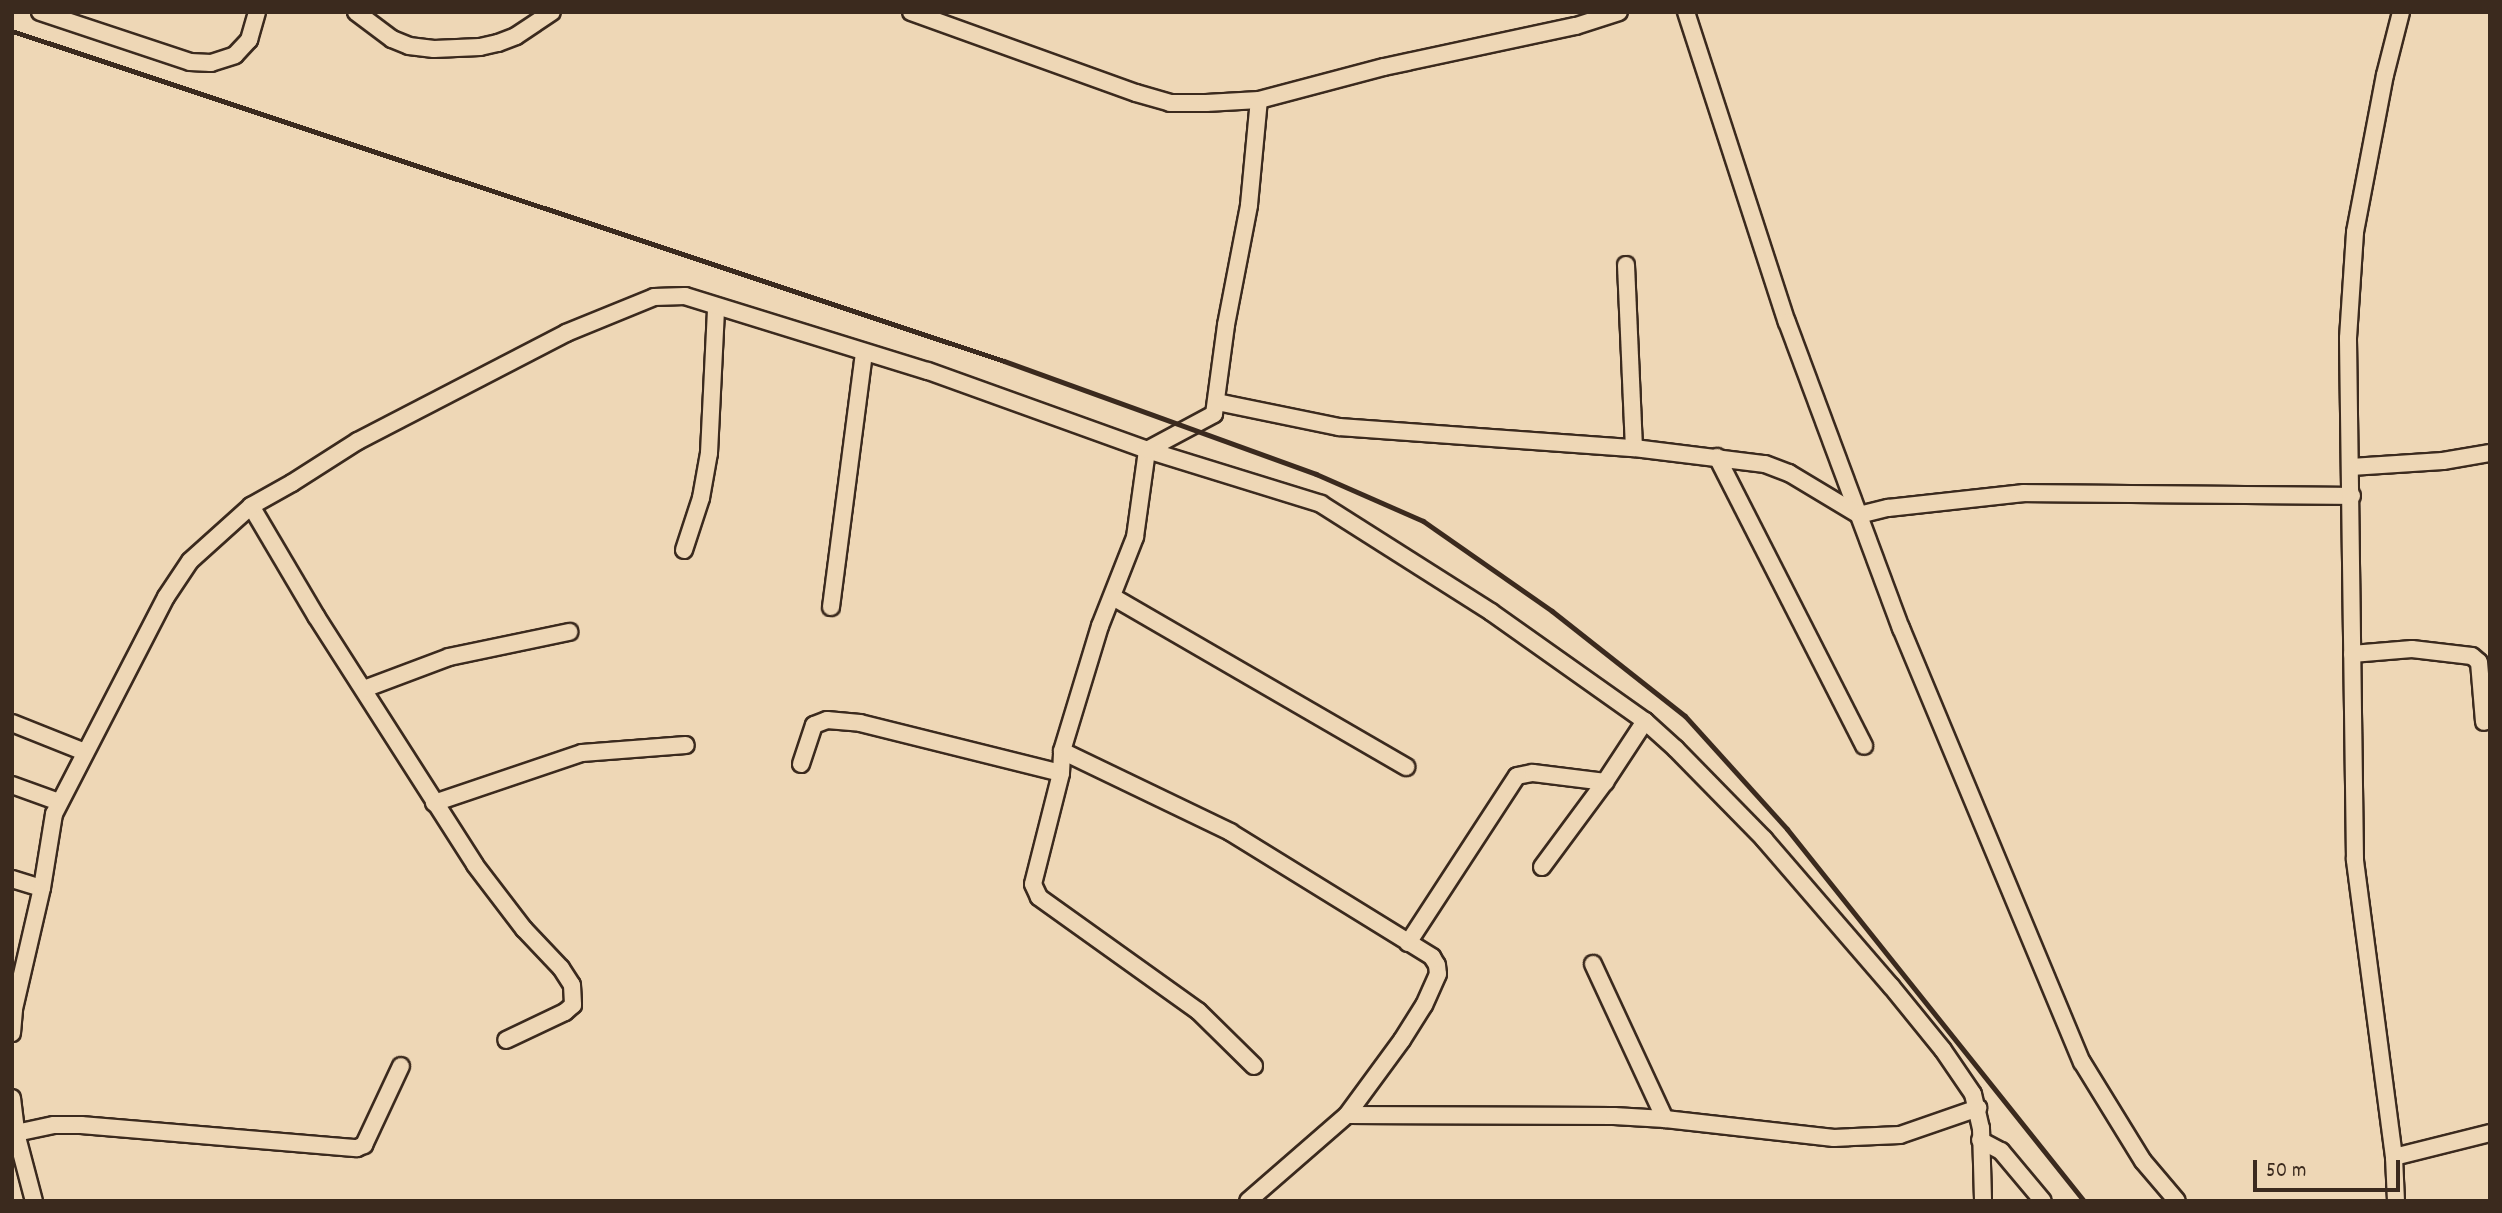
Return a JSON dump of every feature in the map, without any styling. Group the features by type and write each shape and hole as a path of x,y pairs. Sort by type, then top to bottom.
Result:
{"street":[{"path":"40,12 190,62 211,63 225,60 249,40 257,12"},
{"path":"356,12 392,39 409,46 434,49 480,47 498,43 516,36 552,12"},
{"path":"911,12 1170,103 1259,100 1384,67 1576,26 1619,12"},
{"path":"1686,12 1787,322 1901,628 2082,1062 2143,1161 2177,1201"},
{"path":"2396,1201 2394,1157 2355,860 2348,338 2355,232 2385,75 2401,12"},
{"path":"1147,450 1214,414 1226,325 1249,205 1259,100"},
{"path":"1626,265 1633,448"},
{"path":"12,1033 42,888 50,830 58,802 178,577 216,534 251,506 292,484 358,441 566,334 654,297 685,296 864,354 929,371 1147,450 1321,504 1480,604 1645,721 1764,839 1891,986 1943,1050 1973,1094 1978,1108 1983,1201"},
{"path":"684,550 701,498 709,453 716,308"},
{"path":"831,607 864,354"},
{"path":"1217,402 1339,427 1633,448 1765,464 1789,473 1859,514 1888,508 2024,493 2351,496"},
{"path":"1147,450 1135,537 1100,626 1062,751 1061,773 1034,876 1035,891 1198,1010 1254,1066"},
{"path":"2351,467 2443,461 2490,453"},
{"path":"1717,457 1864,746"},
{"path":"251,506 316,616 434,803 498,898 561,968 572,985 573,1005 565,1012 506,1040"},
{"path":"1113,597 1406,767"},
{"path":"364,689 449,657 569,632"},
{"path":"2352,654 2412,649 2472,656 2479,662 2484,722"},
{"path":"801,764 814,725 827,720 860,723 1061,773"},
{"path":"1542,867 1605,782 1645,721"},
{"path":"12,723 85,752"},
{"path":"434,803 582,753 686,745"},
{"path":"1062,751 1230,832 1432,957 1437,965 1436,982 1402,1041 1347,1115 1248,1201"},
{"path":"1408,943 1517,776 1533,773 1605,782"},
{"path":"12,785 58,802"},
{"path":"12,879 42,888"},
{"path":"1593,964 1665,1119"},
{"path":"16,1133 54,1125 81,1125 357,1148 364,1145 401,1066"},
{"path":"12,1098 17,1160 34,1201"},
{"path":"1347,1115 1417,1113 1665,1119 1834,1138 1869,1138 1900,1135 1978,1108"},
{"path":"2394,1157 2490,1133"},
{"path":"1980,1140 2001,1151 2043,1201"}],"railway":[{"path":"12,31 1004,361 1316,474 1423,521 1552,611 1685,716 1787,829 2084,1201"}]}
